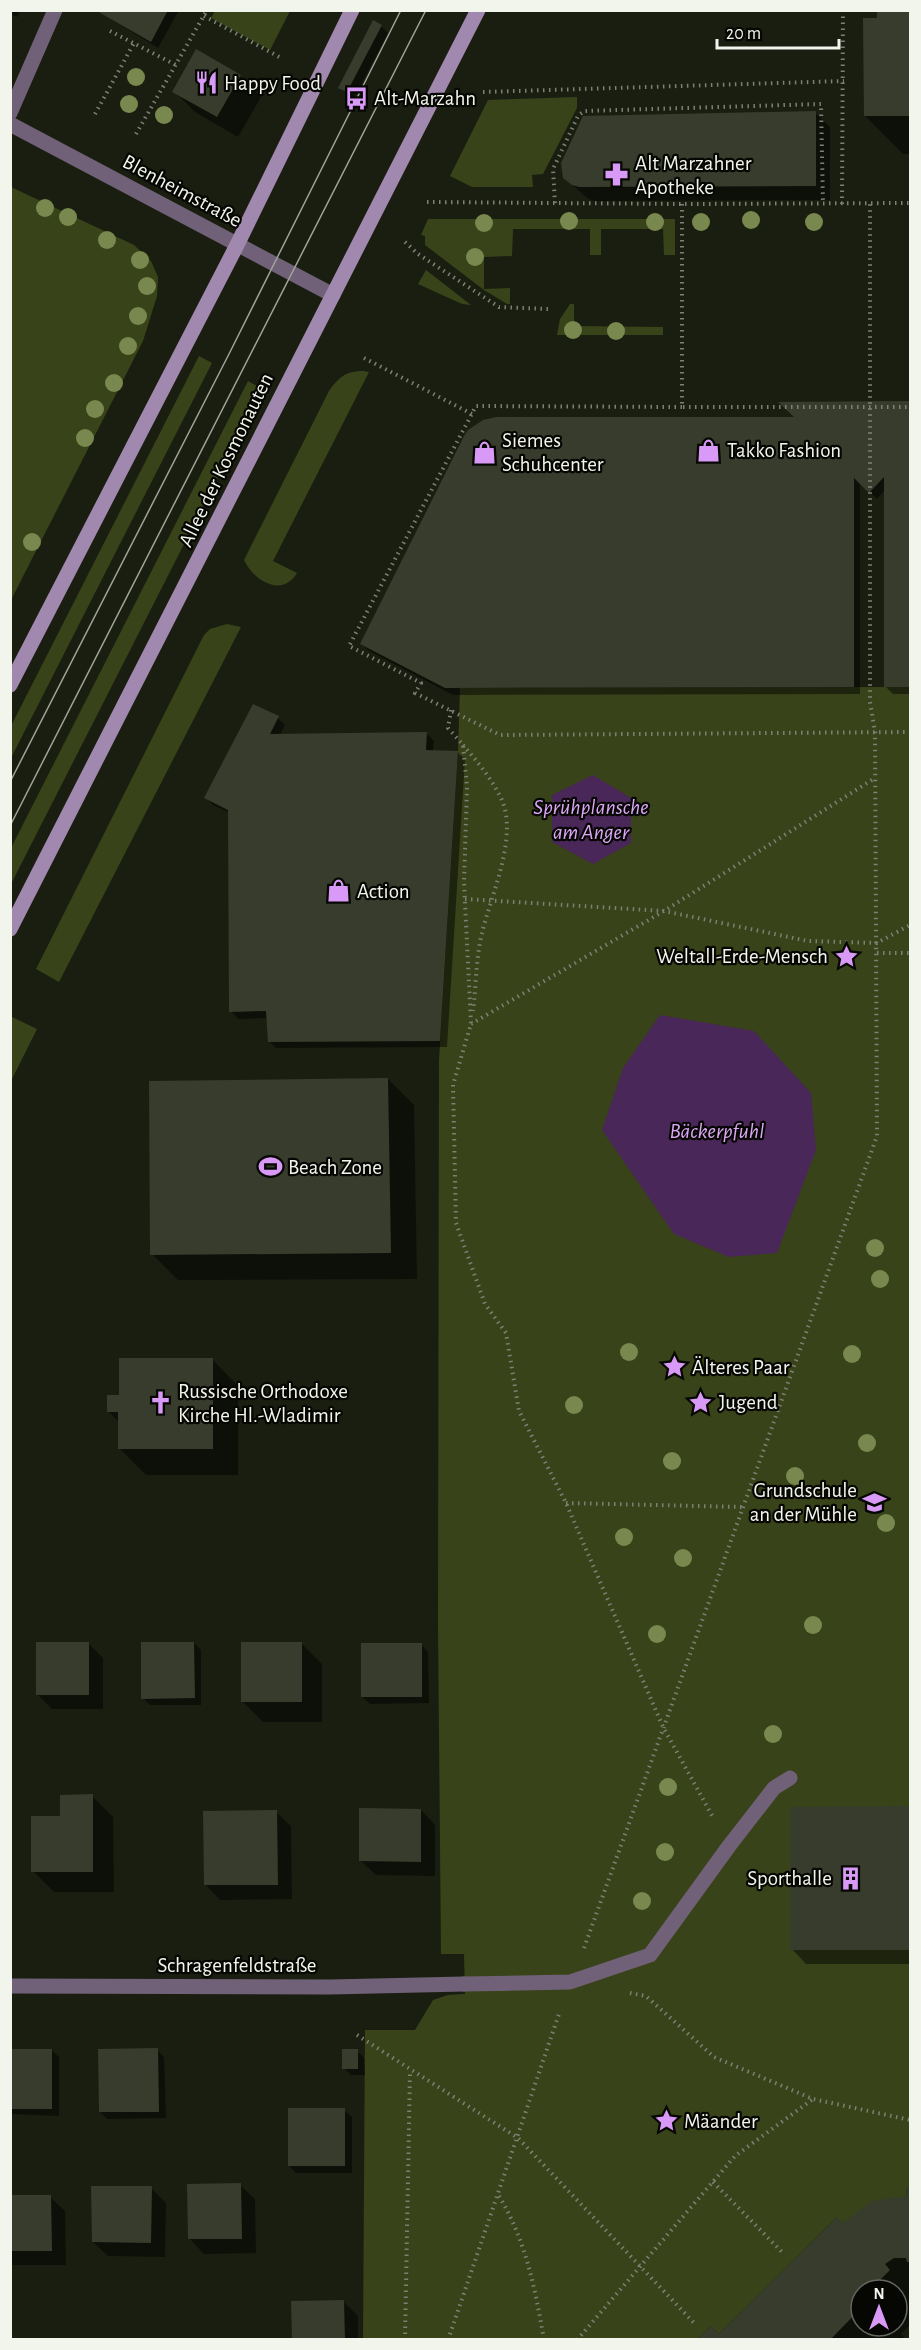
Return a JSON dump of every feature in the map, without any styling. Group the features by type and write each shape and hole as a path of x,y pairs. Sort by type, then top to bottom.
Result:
{"main road":[{"path":"10,685 237,245 352,10"},
{"name":"Allee der Kosmonauten","path":"10,928 193,575 275,407 478,10"}],"street":[{"path":"10,113 55,10"},
{"name":"Blenheimstraße","path":"10,124 333,295"},
{"name":"Schragenfeldstraße","path":"10,1986 330,1987 570,1982 650,1955 774,1788 790,1778"}],"path":[{"path":"136,134 207,10"},
{"path":"842,204 843,10"},
{"path":"204,16 284,59"},
{"path":"110,31 176,65"},
{"path":"95,114 134,43"},
{"path":"483,92 844,81"},
{"path":"555,203 554,170 578,116 584,111 821,104 823,204"},
{"path":"427,202 910,203"},
{"path":"682,204 682,407"},
{"path":"448,2340 570,1982 877,1136 878,943 875,732 870,702 870,204"},
{"path":"405,242 418,254 499,307 548,309"},
{"path":"364,358 471,414"},
{"path":"910,407 476,406 349,646 421,683 415,693 500,735 910,732"},
{"path":"451,710 448,728 482,767 502,800 506,826 503,864 482,935 471,1024 453,1085 456,1223 485,1304 506,1333 519,1411 566,1503 663,1727 729,1846"},
{"path":"462,745 467,787 465,899 471,1024"},
{"path":"471,1024 664,910 875,778"},
{"path":"465,899 664,910 808,941 878,943 910,925"},
{"path":"878,953 910,953"},
{"path":"566,1503 742,1507"},
{"path":"626,1992 646,1996 714,2057 813,2099 910,2120"},
{"path":"357,2035 518,2138 696,2325"},
{"path":"405,2340 410,2070"},
{"path":"577,2340 735,2156 813,2099"},
{"path":"713,2182 782,2252"},
{"path":"498,2195 512,2218 533,2276 544,2340"}],"green space":[{"path":"215,10 290,11 270,50 211,18"},
{"path":"577,97 577,108 543,174 532,175 533,187 472,187 450,176 488,100"},
{"path":"11,187 134,245 151,261 158,277 157,296 143,341 11,600"},
{"path":"428,219 675,219 675,255 664,255 663,229 601,229 601,255 590,255 590,229 513,229 512,256 484,257 484,289 510,288 510,304 507,304 484,290 425,245 425,236 421,235"},
{"path":"426,270 471,305 462,304 418,284"},
{"path":"570,304 574,304 574,326 663,327 663,335 557,335 560,319"},
{"path":"199,356 212,363 11,758 11,726"},
{"path":"363,371 369,372 273,561 297,573 284,584 269,584 254,574 244,560 329,391 343,376"},
{"path":"248,381 263,389 11,884 11,848"},
{"path":"227,624 241,627 59,982 36,969 204,635 210,629"},
{"path":"910,687 910,2187 907,2187 906,2196 843,2223 836,2218 719,2334 711,2326 697,2340 363,2340 365,2030 415,2030 433,2000 448,1995 465,1994 464,1954 441,1954 438,1624 439,1060 460,688"},
{"path":"12,1017 37,1029 11,1081 10,1020"}],"water":[{"name":"Sprühplansche am Anger","path":"593,775 631,798 631,843 593,864 552,842 552,795"},
{"name":"Bäckerpfuhl","path":"660,1015 754,1031 811,1093 816,1150 777,1253 729,1257 674,1234 602,1130 623,1068"}],"building":[{"path":"95,10 168,10 151,42"},
{"path":"877,10 910,10 910,116 864,116 863,18 877,18"},
{"path":"373,20 382,25 347,92 338,88"},
{"name":"Happy Food","path":"196,49 241,75 217,117 172,92"},
{"path":"816,111 816,186 579,187 563,178 561,163 583,116"},
{"path":"910,401 910,687 884,687 884,477 869,493 854,478 854,687 445,688 360,644 464,436 468,430 483,420 496,417 794,417 778,402"},
{"name":"Action","path":"253,704 279,716 270,734 427,732 426,750 458,751 440,1041 268,1042 266,1011 229,1012 228,810 204,798"},
{"name":"Beach Zone","path":"388,1078 391,1253 150,1255 149,1081"},
{"name":"Russische Orthodoxe Kirche Hl.-Wladimir","path":"119,1358 213,1358 213,1449 118,1449 118,1412 107,1412 107,1395 119,1395"},
{"path":"36,1642 89,1642 89,1695 36,1695"},
{"path":"141,1642 194,1642 195,1698 141,1699"},
{"path":"241,1642 302,1642 302,1702 241,1702"},
{"path":"361,1643 422,1643 422,1697 361,1697"},
{"path":"93,1794 93,1872 31,1872 31,1816 60,1816 60,1795"},
{"name":"Sporthalle","path":"910,1806 910,1950 790,1950 790,1807"},
{"path":"359,1808 421,1809 421,1862 359,1861"},
{"path":"277,1810 278,1885 204,1885 203,1811"},
{"path":"158,2048 159,2112 99,2112 98,2049"},
{"path":"10,2049 52,2049 52,2109 10,2109"},
{"path":"342,2049 358,2049 358,2069 342,2069"},
{"path":"288,2108 345,2108 345,2166 288,2166"},
{"path":"241,2183 242,2239 188,2239 187,2184"},
{"path":"91,2186 152,2186 151,2243 92,2242"},
{"path":"907,2187 910,2187 910,2262 907,2262 906,2258 894,2258 885,2264 890,2270 882,2278 849,2278 849,2320 830,2340 697,2340 711,2326 719,2334 837,2217 843,2223 872,2201 906,2196"},
{"path":"10,2195 51,2195 52,2251 10,2251"},
{"path":"344,2300 345,2340 292,2340 291,2301"}],"tram line":[{"path":"10,782 229,354 401,10"},
{"path":"10,826 426,10"}],"place":[{"name":"Happy Food","path":"206,83"},
{"name":"Alt-Marzahn","path":"356,98"},
{"name":"Alt Marzahner Apotheke","path":"617,175"},
{"name":"Takko Fashion","path":"709,450"},
{"name":"Siemes Schuhcenter","path":"484,452"},
{"name":"Action","path":"339,891"},
{"name":"Weltall-Erde-Mensch","path":"846,956"},
{"name":"Beach Zone","path":"270,1167"},
{"name":"Älteres Paar","path":"674,1367"},
{"name":"Jugend","path":"701,1402"},
{"name":"Russische Orthodoxe Kirche Hl.-Wladimir","path":"160,1403"},
{"name":"Grundschule an der Mühle","path":"875,1502"},
{"name":"Sporthalle","path":"850,1878"},
{"name":"Mäander","path":"666,2121"}]}
